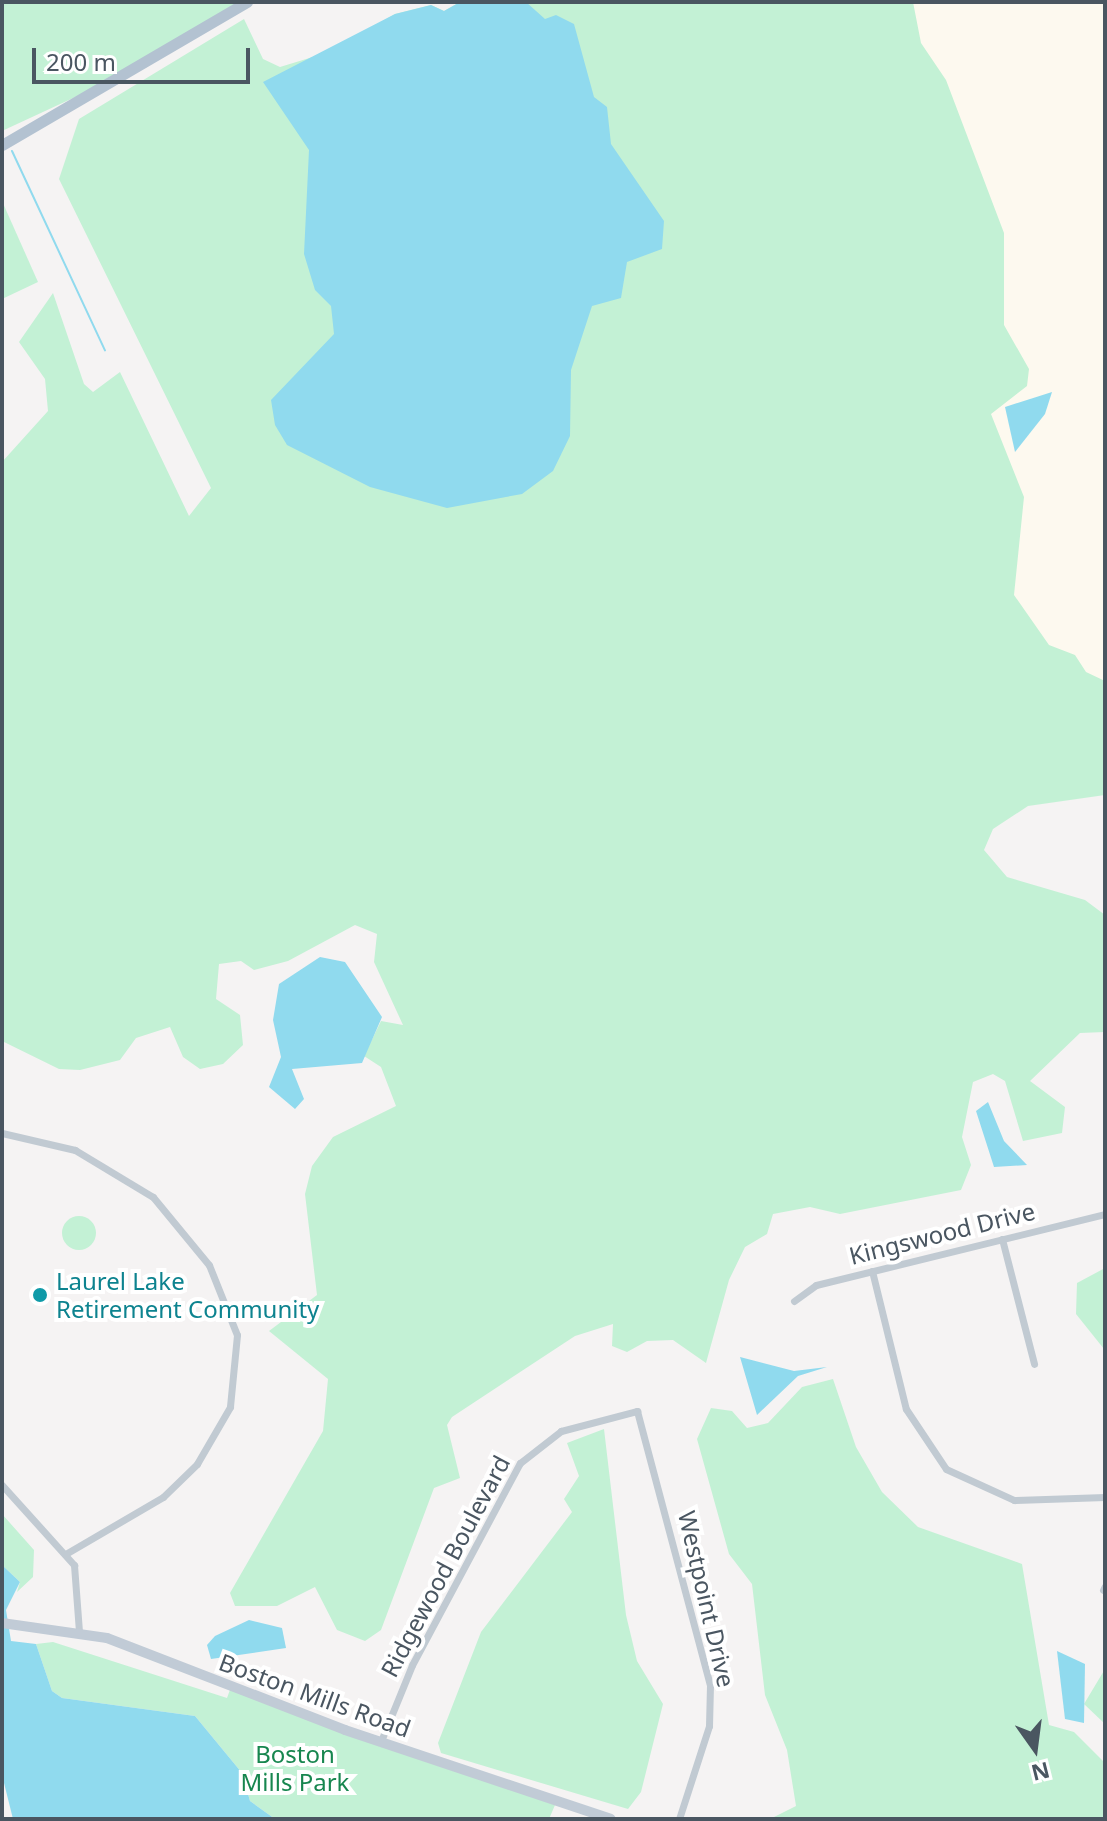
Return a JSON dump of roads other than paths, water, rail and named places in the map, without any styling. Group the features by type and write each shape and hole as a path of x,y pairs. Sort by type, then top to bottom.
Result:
{"main road":[{"path":"2,145 247,2"}],"street":[{"path":"2,1133 75,1150 153,1197 209,1265 237,1335 230,1407 197,1464 163,1497 67,1553"},
{"name":"Kingswood Drive","path":"794,1301 816,1285 1105,1214"},
{"path":"1002,1239 1034,1364"},
{"path":"872,1271 906,1409 946,1469 1014,1500 1105,1497"},
{"name":"Westpoint Drive","path":"614,1415 633,1411 643,1418 710,1685 709,1726 679,1819"},
{"name":"Ridgewood Boulevard","path":"381,1741 412,1665 513,1473 552,1436 614,1415"},
{"path":"2,1485 67,1553 82,1596 79,1631"},
{"name":"Boston Mills Road","path":"2,1623 79,1631 381,1741 611,1819"}],"water":[{"path":"460,2 526,2 545,19 556,15 574,24 594,97 607,107 611,144 664,221 662,249 627,262 621,298 592,306 571,370 570,436 553,471 522,494 447,508 370,487 287,445 275,425 271,400 334,334 331,306 315,290 304,254 309,150 263,82 395,14 431,5 444,11"},
{"path":"1052,392 1045,414 1015,452 1005,407"},
{"path":"320,957 345,962 382,1017 362,1063 292,1069 304,1099 295,1109 269,1087 281,1057 273,1020 279,984"},
{"path":"988,1102 1004,1141 1027,1165 994,1167 976,1111"},
{"path":"740,1357 794,1371 827,1367 798,1376 757,1415"},
{"path":"2,1565 20,1582 6,1610 11,1641 36,1644 52,1691 62,1698 195,1716 242,1773 250,1801 275,1819 13,1819 2,1775"},
{"path":"249,1620 282,1628 286,1648 211,1659 207,1645 215,1636"},
{"path":"1057,1651 1085,1664 1084,1723 1065,1719"}],"waterway":[{"path":"12,151 105,350"}],"place":[{"name":"Laurel Lake Retirement Community","path":"40,1295"}],"park label":[{"name":"Boston Mills Park","path":"295,1768"}]}
